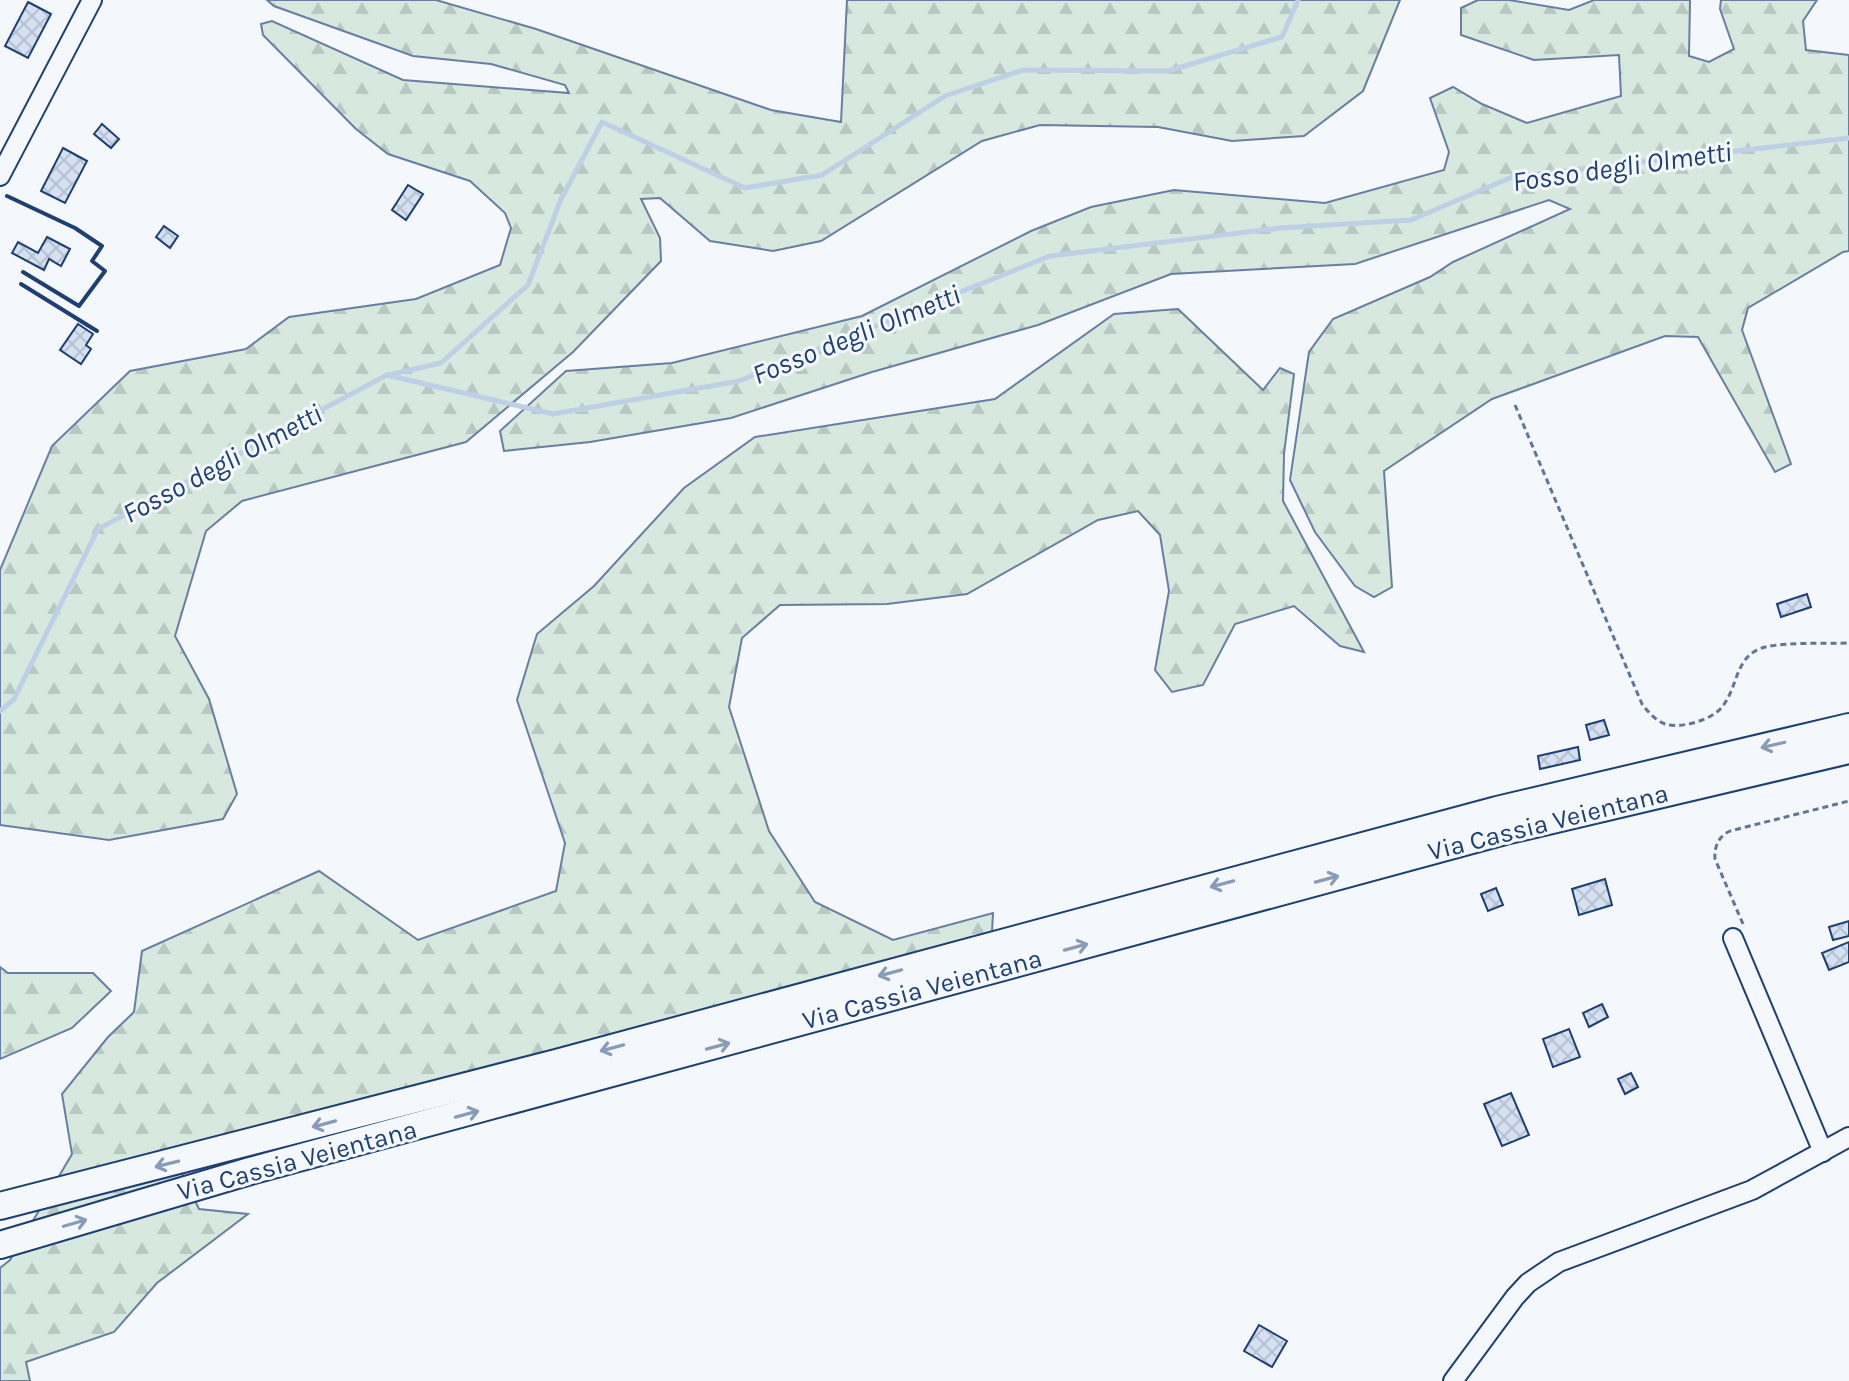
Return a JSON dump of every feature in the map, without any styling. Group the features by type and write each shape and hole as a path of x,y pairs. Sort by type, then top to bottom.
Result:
{"highway":[{"name":"Via Cassia Veientana","path":"0,1206 243,1145 1497,810 1849,727"},
{"name":"Via Cassia Veientana","path":"0,1245 250,1171 1505,831 1849,750"}],"street":[{"path":"0,176 92,0"},
{"path":"1739,933 1823,1152"},
{"path":"1453,1381 1515,1297 1543,1271 1559,1262 1752,1190 1849,1137"}],"path":[{"path":"1515,405 1642,704 1654,718 1677,726 1714,714 1722,707 1746,658 1760,649 1849,643"},
{"path":"1739,933 1715,859 1719,839 1730,831 1849,801"}],"green space":[{"path":"267,0 436,0 536,29 771,110 841,122 847,0 1400,0 1363,91 1304,136 1232,141 1158,127 1040,125 982,141 821,241 773,251 710,241 660,198 641,199 660,238 661,261 573,352 466,442 242,501 206,531 175,636 209,699 237,794 223,819 109,840 0,825 0,570 52,446 130,371 246,349 289,317 416,299 500,265 511,228 505,213 470,181 388,154 356,129 263,35 261,24 272,21 403,80 569,93 565,85 491,64 413,56 274,6"},
{"path":"1478,0 1509,0 1569,10 1594,0 1690,0 1689,56 1709,62 1734,49 1720,9 1721,0 1817,0 1803,21 1806,50 1849,55 1849,251 1748,308 1742,330 1791,464 1775,472 1698,337 1665,336 1492,399 1384,471 1392,587 1374,597 1355,586 1315,532 1290,480 1309,352 1333,319 1430,277 1453,262 1570,209 1549,200 1355,264 1171,274 1038,325 872,372 731,418 590,442 504,451 500,431 566,371 672,363 862,316 1031,231 1091,207 1174,190 1325,203 1444,170 1449,152 1430,98 1453,87 1482,104 1527,123 1621,96 1619,55 1534,60 1461,35 1461,8"},
{"path":"1178,309 1263,390 1280,368 1294,374 1284,454 1283,501 1364,652 1340,646 1294,606 1235,624 1203,685 1172,692 1155,670 1169,591 1160,535 1138,511 1098,520 967,594 887,604 780,605 742,638 729,707 769,831 815,902 893,940 993,913 992,932 174,1157 199,1209 248,1214 157,1283 114,1332 26,1362 30,1381 0,1381 0,1268 10,1260 72,1154 62,1094 108,1037 134,1012 142,951 319,871 418,940 556,891 565,843 517,700 537,634 594,586 684,488 755,437 995,399 1114,314"},
{"path":"0,967 8,973 93,973 111,991 72,1028 0,1059"}],"building":[{"path":"28,2 51,14 28,58 5,46"},
{"path":"102,124 119,139 111,148 94,134"},
{"path":"63,148 87,161 65,203 41,191"},
{"path":"408,185 423,194 406,220 392,210"},
{"path":"164,226 178,236 170,248 156,237"},
{"path":"47,237 70,249 61,266 49,259 44,270 12,253 18,242 38,253"},
{"path":"78,324 93,334 86,345 91,349 81,364 60,350"},
{"path":"1807,594 1811,607 1781,617 1777,604"},
{"path":"1604,720 1609,735 1590,740 1586,725"},
{"path":"1578,747 1580,760 1540,769 1538,756"},
{"path":"1605,879 1612,905 1579,915 1572,889"},
{"path":"1496,888 1503,905 1488,911 1481,894"},
{"path":"1849,921 1849,936 1833,940 1829,927"},
{"path":"1849,942 1849,962 1829,970 1822,953"},
{"path":"1602,1004 1608,1017 1589,1027 1583,1013"},
{"path":"1569,1029 1580,1057 1553,1067 1543,1039"},
{"path":"1631,1073 1638,1087 1625,1094 1618,1079"},
{"path":"1511,1093 1529,1135 1502,1146 1484,1104"},
{"path":"1259,1325 1287,1341 1272,1367 1244,1351"}],"waterway":[{"path":"388,375 441,363 528,285 561,199 602,122 745,188 822,175 945,96 1023,70 1168,71 1282,37 1298,0"},
{"name":"Fosso degli Olmetti","path":"0,711 14,699 98,529 387,375 553,414 739,381 1050,256 1280,228 1411,220 1512,177 1849,138"}],"wall":[{"path":"7,196 75,228 102,246 92,261 105,271 79,306 23,272"},
{"path":"21,284 97,331"}]}
